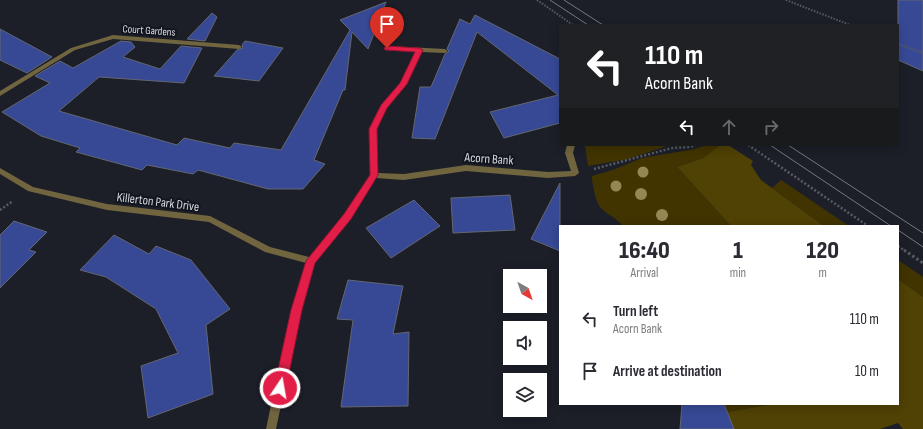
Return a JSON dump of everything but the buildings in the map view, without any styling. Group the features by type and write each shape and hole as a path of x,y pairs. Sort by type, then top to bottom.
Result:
{"street":[{"name":"Court Gardens","path":"0,94 73,49 113,37 239,47"},
{"path":"387,48 446,51"},
{"path":"271,429 296,310 311,261 348,217 374,175 373,129 384,107 404,84 419,50"},
{"path":"570,149 575,173"},
{"name":"Acorn Bank","path":"374,175 404,177 466,168 548,175 575,173"},
{"name":"Killerton Park Drive","path":"0,171 31,189 107,207 210,219 268,250 311,261"}],"path":[{"path":"537,0 572,24"},
{"path":"786,0 847,24"},
{"path":"899,44 923,54"},
{"path":"575,173 627,161 672,148 693,146"},
{"path":"749,146 867,225"},
{"path":"899,247 923,263"}],"shaded area":[{"path":"585,146 667,146 628,159 588,166"},
{"path":"704,146 719,146 703,158 677,167 730,225 622,225 600,207 594,193 592,176 613,170 642,158 695,149"},
{"path":"719,146 730,146 753,161 751,165 761,180 823,225 730,225 677,167 703,158"},
{"path":"781,180 848,225 823,225 772,188"},
{"path":"899,261 923,277 923,297 899,280"},
{"path":"899,280 923,297 923,429 903,429 898,423 880,429 725,429 727,412 767,405 899,405"},
{"path":"724,405 767,405 727,412"}],"tram line":[{"path":"550,0 586,24"},
{"path":"564,0 601,24"},
{"path":"771,146 890,225"},
{"path":"790,146 923,233"},
{"path":"899,231 923,247"}],"route":[{"path":"280,388 296,310 311,261 348,217 374,175 373,129 384,107 404,84 419,50 387,48"}]}
